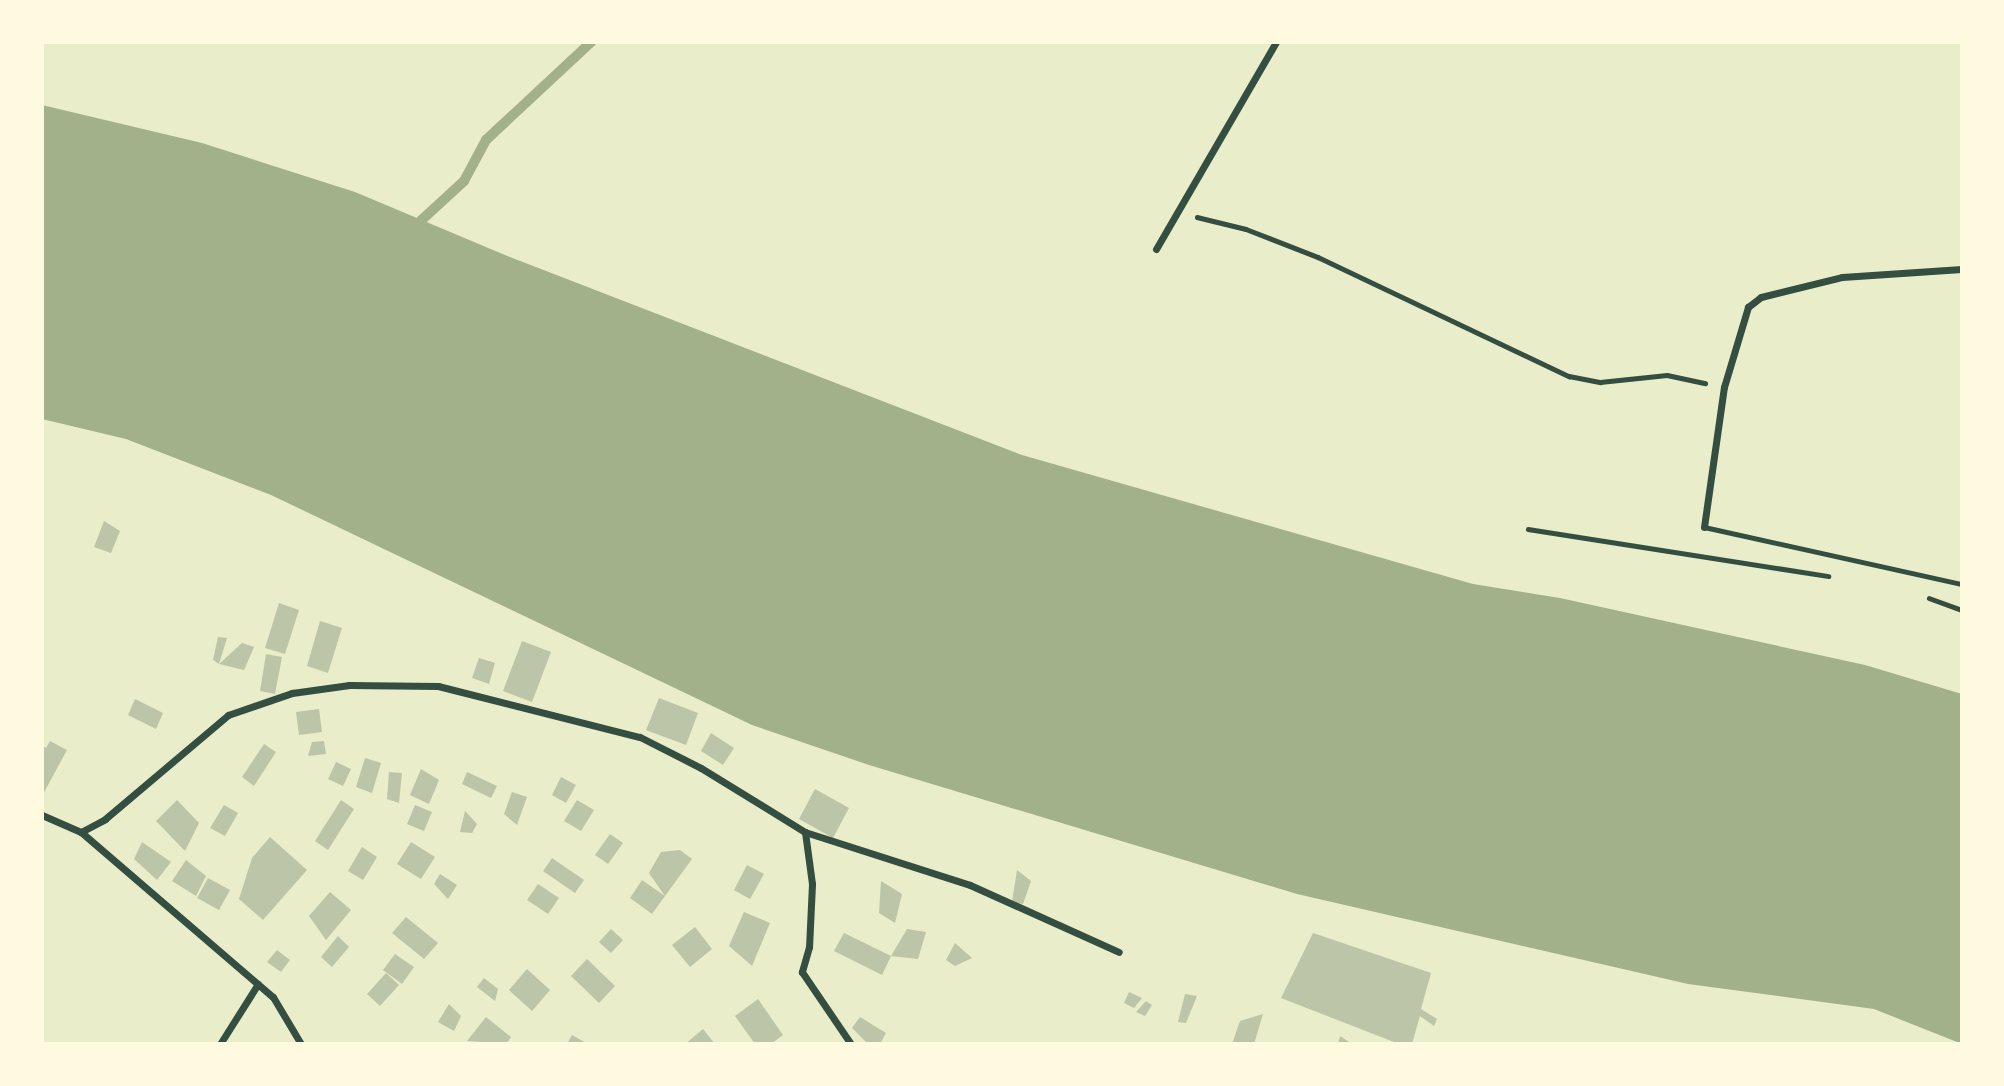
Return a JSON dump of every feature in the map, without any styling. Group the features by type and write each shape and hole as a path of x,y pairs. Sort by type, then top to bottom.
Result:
{"street":[{"path":"1156,249 1175,211 1276,42"},
{"path":"1704,527 1724,387 1737,333 1748,307 1761,297 1842,277 1962,269"},
{"path":"81,832 105,819 228,715 292,693 376,685 438,685 601,723 701,768 805,832 970,886 1119,952"},
{"path":"42,815 81,832 273,997 301,1044"},
{"path":"805,832 812,884 809,947 802,972 851,1044"},
{"path":"220,1044 258,984"}],"lane":[{"path":"1704,527 1962,584"}],"path":[{"path":"1175,211 1246,229 1318,257 1569,376 1600,382 1667,375 1724,387"},
{"path":"1528,529 1838,578"},
{"path":"1699,557 1701,544"},
{"path":"1921,595 1962,610"}],"shaded area":[{"path":"42,105 202,143 355,192 505,255 1022,455 1473,584 1560,598 1865,665 1962,694 1962,1044 1874,1009 1688,984 1297,894 869,765 752,725 271,495 126,439 42,419"}],"building":[{"path":"104,521 120,531 111,553 94,547"},
{"path":"279,603 299,610 285,654 265,648"},
{"path":"320,621 342,628 328,673 307,666"},
{"path":"218,637 227,638 219,664 213,660"},
{"path":"522,641 551,652 532,702 503,691"},
{"path":"242,643 254,647 244,670 219,664"},
{"path":"266,654 282,657 275,694 260,691"},
{"path":"479,658 495,663 489,684 472,678"},
{"path":"659,698 698,713 686,745 646,730"},
{"path":"135,699 163,713 156,729 128,715"},
{"path":"319,709 322,732 299,735 296,712"},
{"path":"711,733 734,748 723,765 701,751"},
{"path":"50,741 67,750 42,796 42,745 46,748"},
{"path":"324,741 326,754 308,756 312,742"},
{"path":"264,744 276,752 254,786 242,777"},
{"path":"365,758 381,763 372,793 356,787"},
{"path":"336,762 351,769 343,786 328,779"},
{"path":"421,769 439,780 429,804 410,795"},
{"path":"389,772 402,773 399,803 387,799"},
{"path":"467,772 497,786 491,798 462,784"},
{"path":"561,777 576,785 566,803 552,795"},
{"path":"815,789 849,808 833,838 799,819"},
{"path":"512,792 527,797 517,825 504,814"},
{"path":"177,800 199,823 185,851 156,821"},
{"path":"341,800 354,809 328,850 315,841"},
{"path":"577,800 594,810 581,831 564,821"},
{"path":"224,805 238,813 225,836 210,828"},
{"path":"415,805 432,812 424,831 407,824"},
{"path":"465,811 477,824 472,833 460,832"},
{"path":"610,834 623,843 608,864 595,855"},
{"path":"270,837 307,870 263,920 239,899 252,858"},
{"path":"142,842 171,862 157,880 134,859"},
{"path":"411,842 435,857 421,879 397,864"},
{"path":"362,847 377,857 363,880 348,871"},
{"path":"680,850 692,859 665,896 649,873 661,852"},
{"path":"552,858 584,880 575,893 543,871"},
{"path":"186,860 206,876 196,896 172,881"},
{"path":"747,865 764,874 750,899 734,890"},
{"path":"1017,870 1031,881 1023,904 1012,902"},
{"path":"440,874 457,885 448,899 434,884"},
{"path":"208,878 230,890 219,910 197,898"},
{"path":"642,880 665,896 652,914 630,898"},
{"path":"881,881 902,894 895,923 879,913"},
{"path":"538,884 559,898 548,914 527,900"},
{"path":"330,892 351,910 326,940 309,916"},
{"path":"744,912 770,923 752,966 729,946"},
{"path":"406,917 438,943 424,959 392,933"},
{"path":"695,927 712,949 690,967 672,945"},
{"path":"611,929 623,940 611,953 599,942"},
{"path":"907,929 926,932 918,959 891,956"},
{"path":"844,933 891,956 882,975 834,951"},
{"path":"1313,933 1431,973 1421,1009 1437,1019 1434,1026 1420,1016 1412,1044 1399,1044 1281,998"},
{"path":"338,936 349,947 332,967 321,957"},
{"path":"955,943 972,958 955,966 946,960"},
{"path":"277,950 290,960 281,972 267,962"},
{"path":"395,954 414,967 402,984 383,970"},
{"path":"587,959 615,986 599,1003 571,976"},
{"path":"527,969 550,990 532,1011 509,990"},
{"path":"386,973 399,985 380,1006 367,994"},
{"path":"484,978 498,989 495,1001 477,987"},
{"path":"1129,992 1142,998 1134,1008 1124,1003"},
{"path":"1185,994 1197,996 1186,1023 1178,1022"},
{"path":"758,999 783,1035 771,1044 755,1044 735,1016"},
{"path":"1146,1001 1152,1005 1145,1016 1136,1012"},
{"path":"449,1004 461,1016 454,1031 438,1022"},
{"path":"1263,1014 1254,1044 1232,1044 1240,1021"},
{"path":"486,1017 511,1037 506,1044 467,1041"},
{"path":"860,1017 886,1033 880,1044 868,1044 852,1028"},
{"path":"703,1029 715,1044 685,1044"},
{"path":"572,1035 588,1044 567,1044"},
{"path":"1340,1036 1352,1044 1338,1044"}],"waterway":[{"path":"414,227 464,181 486,140 591,42"}]}
